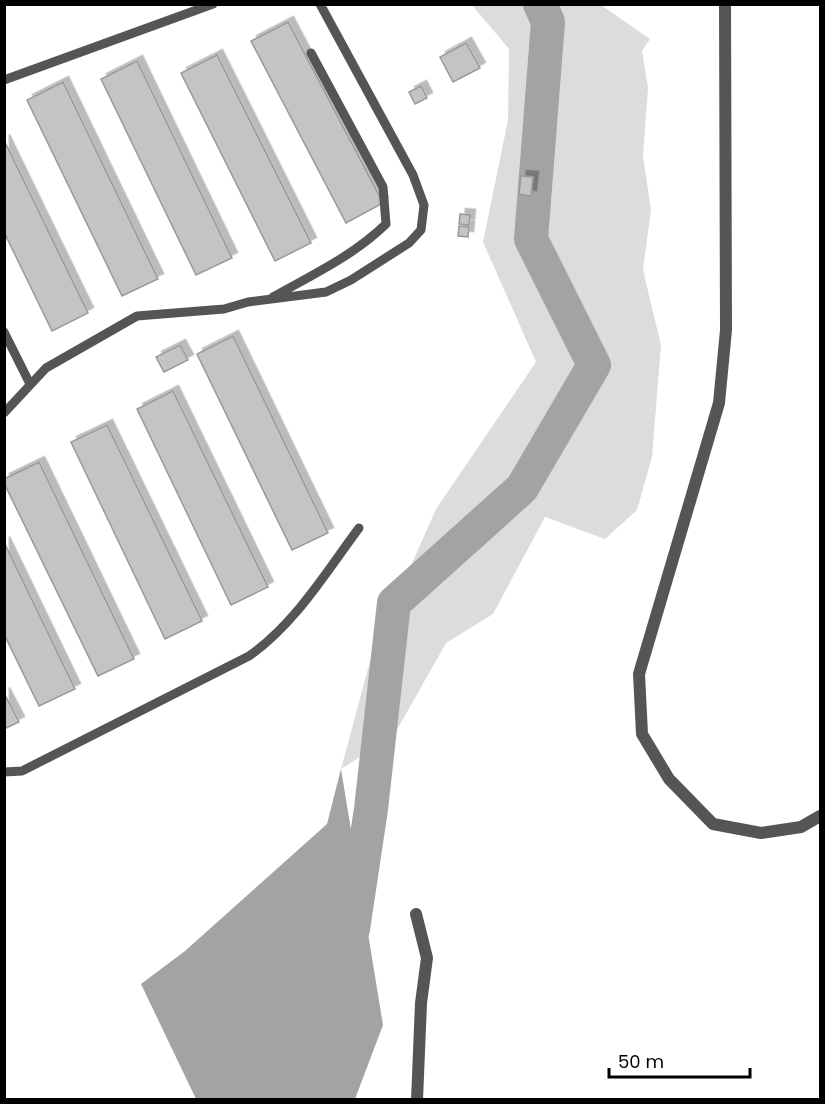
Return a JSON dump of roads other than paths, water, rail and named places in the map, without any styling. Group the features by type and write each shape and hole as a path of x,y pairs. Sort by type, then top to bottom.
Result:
{"street":[{"path":"725,4 726,330 719,403 639,675 642,734 669,779 713,824 761,832 801,827 820,816"},
{"path":"416,914 427,958 421,1003 417,1100"}],"lane":[{"path":"4,80 213,4"},
{"path":"4,412 14,406 30,384 46,368 137,316 224,309 268,299 326,292 351,280 409,243 421,230 424,205 412,176 321,4"},
{"path":"268,299 344,257 369,240 386,224 383,187 311,53"},
{"path":"4,332 30,384"},
{"path":"4,772 22,771 249,656 269,642 288,621 359,528"}],"waterway":[{"path":"353,929 371,809 394,603 522,488 594,365 531,239 548,22 540,4"}]}
